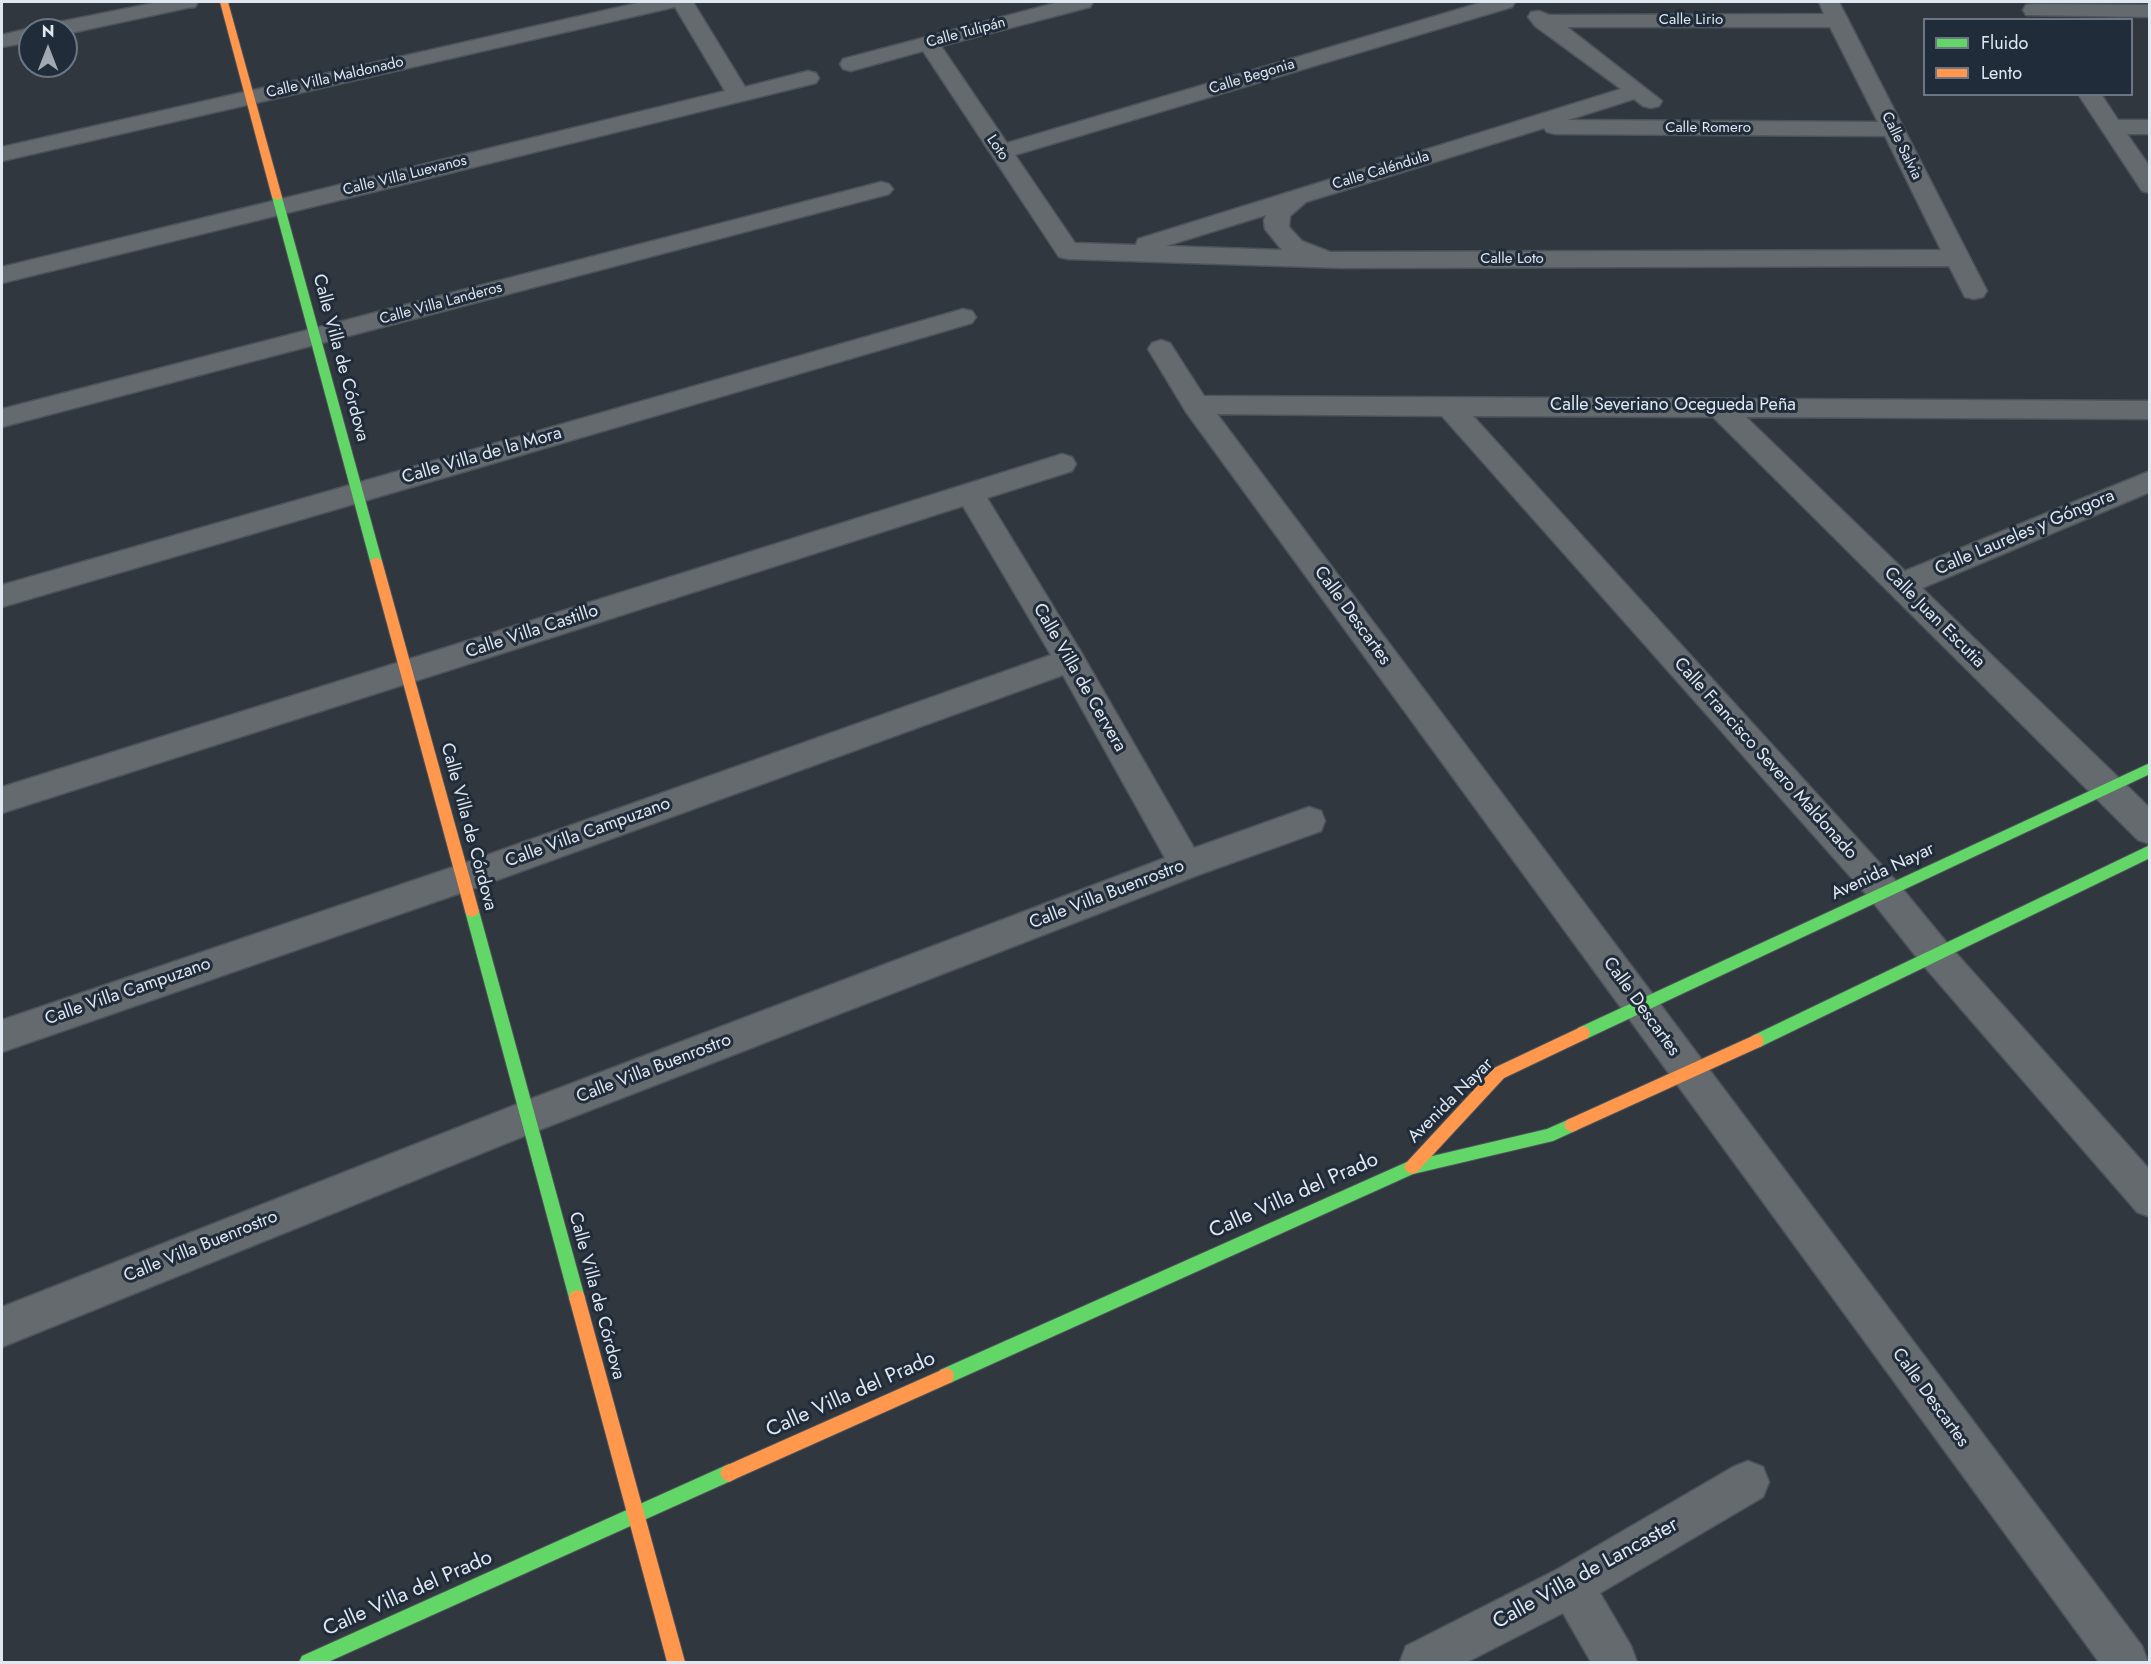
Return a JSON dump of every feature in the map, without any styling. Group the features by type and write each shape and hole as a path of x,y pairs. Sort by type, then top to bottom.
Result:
{"street":[{"path":"78,25 187,2"},
{"name":"Calle Villa de Córdova","path":"224,2 676,1662"},
{"name":"Calle Villa Maldonado","path":"2,154 668,2"},
{"path":"683,2 738,94"},
{"name":"Calle Tulipán","path":"851,64 1082,2"},
{"name":"Calle Begonia","path":"1000,152 1504,2"},
{"path":"1519,2 1686,128"},
{"path":"2034,10 2150,11"},
{"name":"Calle Lirio","path":"1543,21 1834,11"},
{"name":"Calle Salvia","path":"1834,11 1974,291"},
{"path":"2,41 18,38"},
{"name":"Loto","path":"928,43 1068,251"},
{"name":"Calle Villa Luevanos","path":"2,275 808,78"},
{"name":"Calle Caléndula","path":"1124,251 1638,91"},
{"path":"2091,96 2150,186"},
{"name":"Calle Romero","path":"1523,126 1893,129"},
{"path":"2111,127 2150,127"},
{"name":"Calle Villa Landeros","path":"2,418 881,189"},
{"path":"1298,197 1280,212 1276,220 1277,229 1282,237 1293,247 1343,260"},
{"name":"Calle Loto","path":"1068,251 1124,251 1343,260 1957,258"},
{"name":"Calle Villa de la Mora","path":"2,596 963,317"},
{"name":"Calle Descartes","path":"1161,349 1196,405 2126,1662"},
{"name":"Calle Severiano Ocegueda Peña","path":"1196,405 2150,410"},
{"name":"Calle Francisco Severo Maldonado","path":"1448,405 1884,891 1935,954 2150,1199"},
{"name":"Calle Juan Escutia","path":"1718,406 2150,830"},
{"name":"Calle Villa Castillo","path":"2,800 1062,464"},
{"name":"Calle Laureles y Góngora","path":"1901,585 2150,480"},
{"name":"Calle Villa de Cervera","path":"970,493 1070,660 1186,865"},
{"name":"Calle Villa Campuzano","path":"2,1036 463,878 1070,660"},
{"name":"Avenida Nayar","path":"1412,1167 1499,1073 2150,768"},
{"name":"Calle Villa Buenrostro","path":"2,1327 528,1117 1186,865 1310,820"},
{"name":"Avenida Nayar","path":"1412,1167 1548,1136 1690,1073 2150,851"},
{"name":"Calle Villa del Prado","path":"308,1662 1412,1167"},
{"name":"Calle Villa de Lancaster","path":"1422,1662 1572,1585 1748,1482"},
{"path":"1572,1585 1615,1662"}],"traffic: fast":[{"path":"277,197 376,561"},
{"path":"1583,1033 2150,768"},
{"path":"1757,1041 2150,851"},
{"path":"472,911 577,1298"},
{"path":"946,1376 1412,1167 1548,1136 1572,1125"},
{"path":"308,1662 729,1473"}],"traffic: slow":[{"path":"224,2 277,197"},
{"path":"376,561 472,911"},
{"path":"1412,1167 1499,1073 1583,1033"},
{"path":"1572,1125 1757,1041"},
{"path":"577,1298 676,1662"},
{"path":"729,1473 946,1376"}]}
